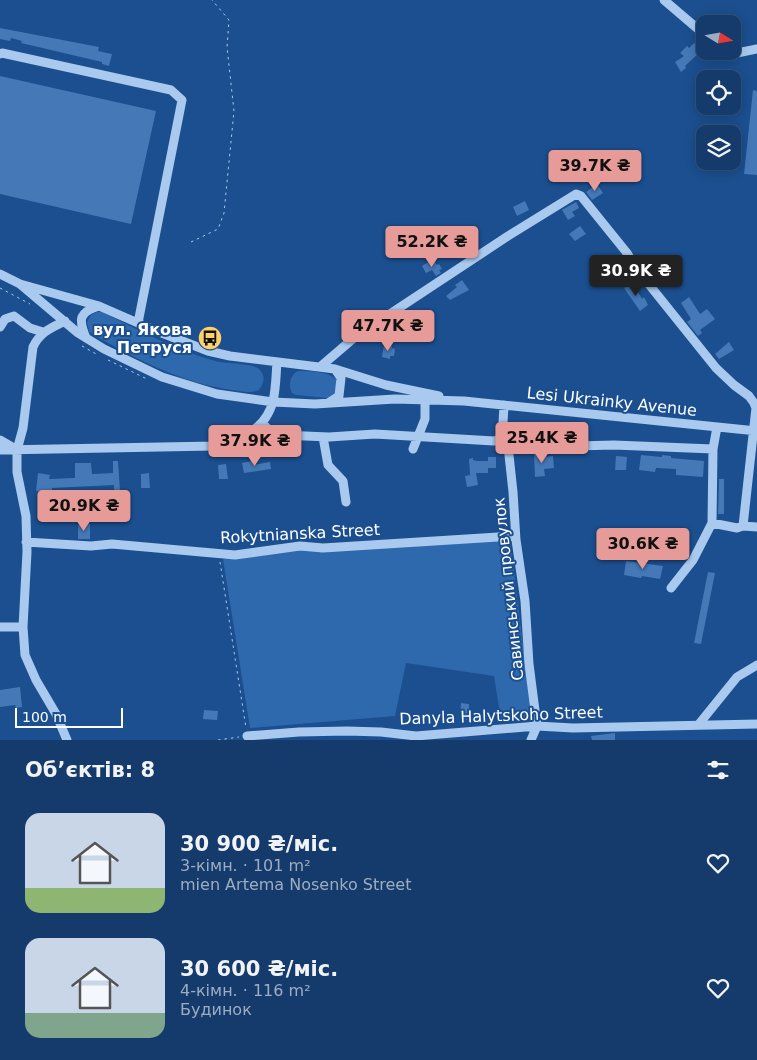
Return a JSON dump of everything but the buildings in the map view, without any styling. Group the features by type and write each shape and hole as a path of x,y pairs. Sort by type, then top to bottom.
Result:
{"street":[{"path":"664,0 696,27"},
{"path":"741,52 757,49"},
{"path":"0,54 171,90 182,100 138,323"},
{"path":"320,367 355,337 508,236 579,194 716,368 754,403 756,408 756,430 743,526"},
{"name":"Lesi Ukrainky Avenue","path":"0,274 20,284 99,306 188,345 208,351 230,356 335,369 392,386 464,401"},
{"name":"Lesi Ukrainky Avenue","path":"20,284 86,338 152,372 182,384 218,394 272,402 326,404 386,399 464,401 756,430"},
{"path":"86,338 81,321 88,309 99,306"},
{"path":"0,327 5,319 14,316 30,328 43,332"},
{"path":"65,321 43,332 37,338 33,347 23,428 17,450 17,472 26,516 25,655 36,680 56,714 67,740"},
{"path":"0,450 214,446 231,442 249,434 262,423 272,402 277,362"},
{"path":"326,404 339,396 341,378 335,369"},
{"path":"413,449 425,419 425,400"},
{"name":"Савинський провулок","path":"504,404 503,423 513,492 515,536 525,601 529,664 537,726"},
{"path":"262,423 269,430 282,435 375,434 507,442 539,447 614,445 713,449"},
{"path":"671,588 693,560 712,523 713,449 717,427"},
{"path":"322,436 328,465 343,481 346,502"},
{"path":"0,440 17,450"},
{"path":"712,523 737,528 743,526 757,527"},
{"name":"Rokytnianska Street","path":"26,542 91,546 112,544 235,555 300,546 324,548 515,536"},
{"path":"0,627 24,627"},
{"path":"699,724 737,677 757,665"},
{"name":"Danyla Halytskoho Street","path":"247,736 346,731 416,736 537,726 574,728 757,724"},
{"path":"531,740 537,726"}],"path":[{"path":"191,242 218,229 224,213 234,111 227,47 229,20 212,0"},
{"path":"218,554 247,736 218,740"}],"shaded area":[{"path":"102,312 157,339 200,356 220,362 256,367 263,374 264,380 262,385 259,390 252,392 232,390 195,382 160,369 92,334 89,331 87,322 91,315"},
{"path":"298,371 319,372 333,377 337,380 336,395 327,398 292,393 291,381 293,375"},
{"path":"510,538 532,720 501,720 494,676 406,663 395,716 250,728 223,559 301,548"}],"place":[{"name":"вул. Якова Петруся","path":"210,338"}]}
